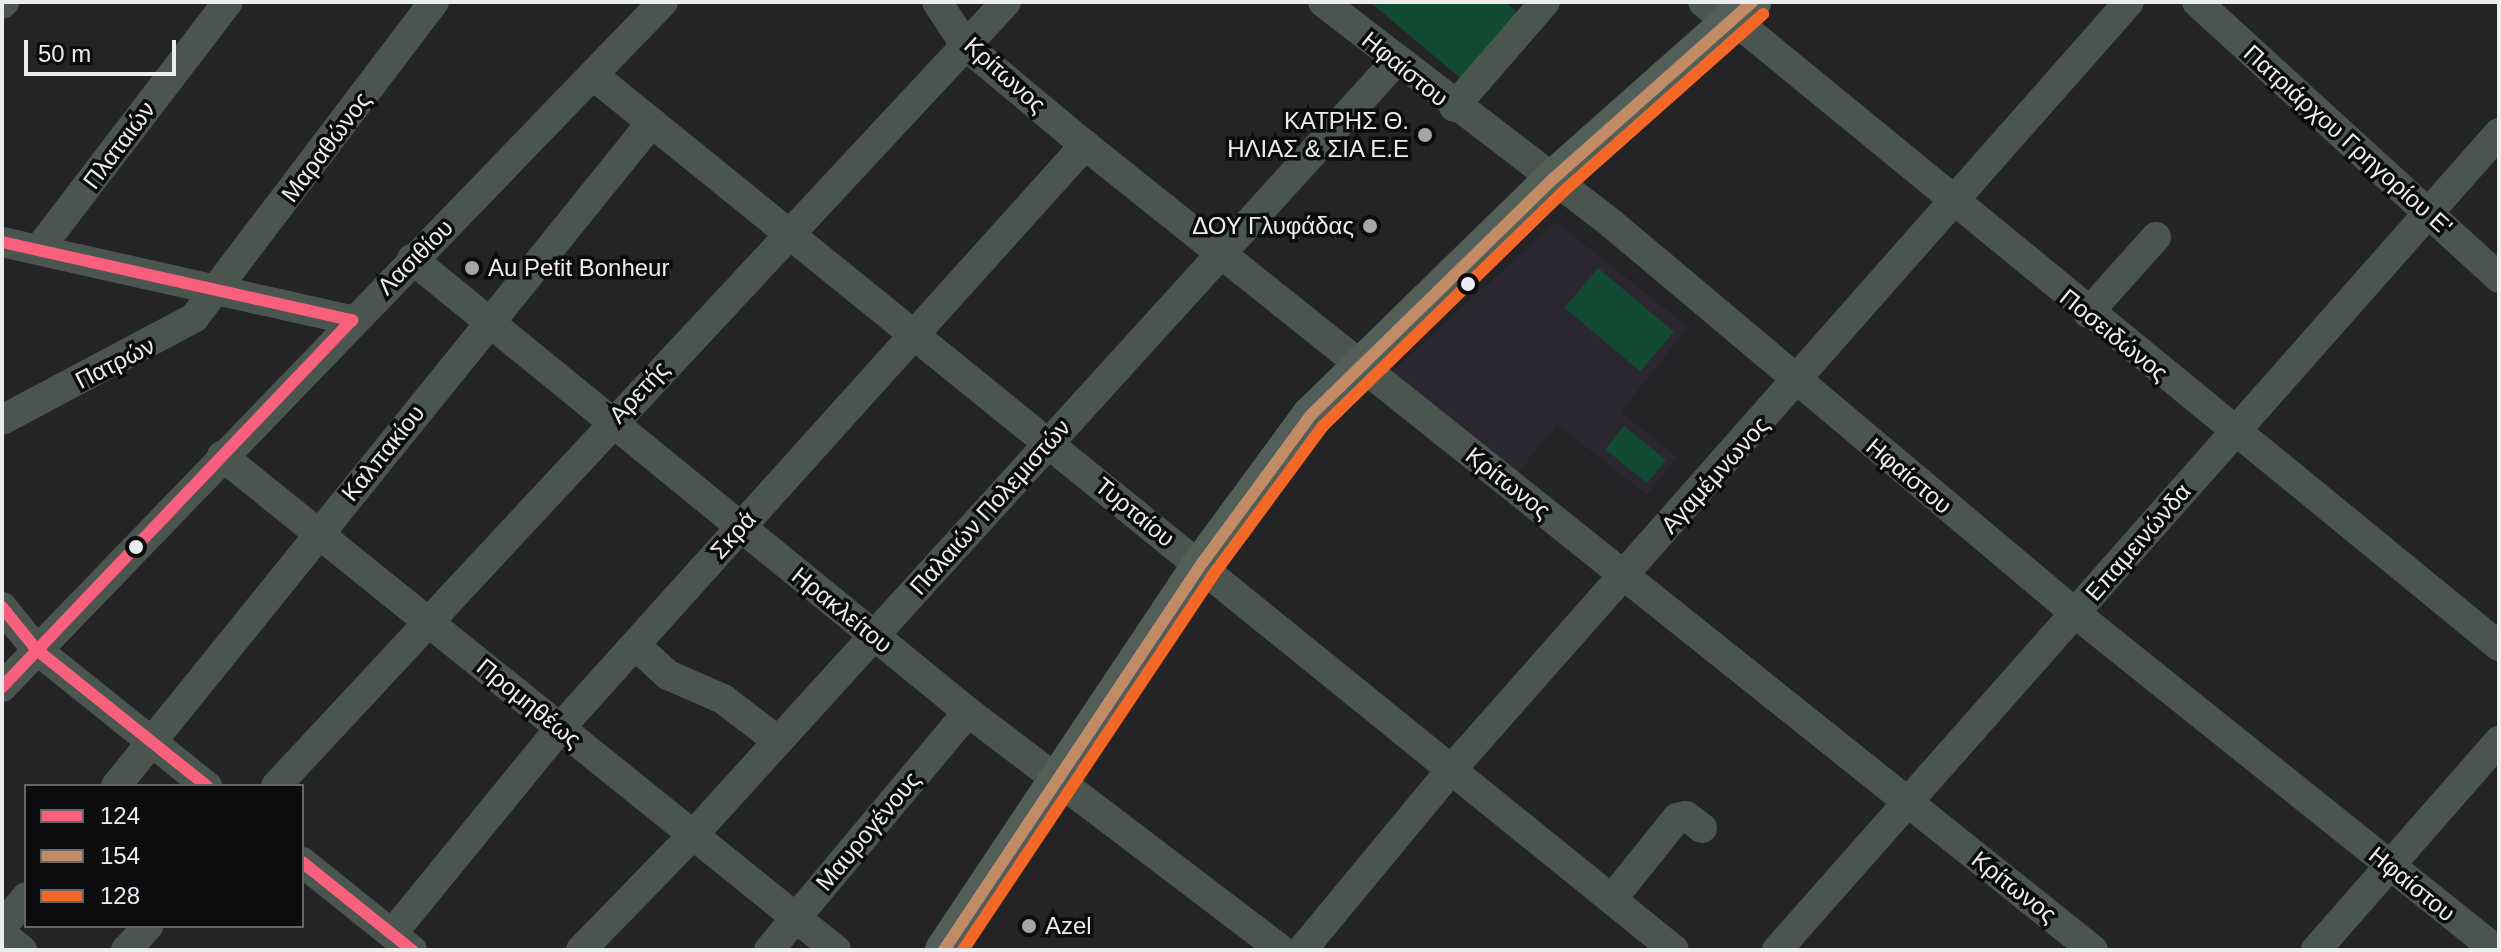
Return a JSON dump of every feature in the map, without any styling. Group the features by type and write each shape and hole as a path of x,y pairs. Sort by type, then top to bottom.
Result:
{"main road":[{"path":"944,950 1201,566 1311,415 1729,12"}],"street":[{"name":"Πλαταιών","path":"39,249 228,2"},
{"name":"Μαραθώνος","path":"217,292 434,2"},
{"name":"Λασιθίου","path":"2,687 352,320 594,76 663,2"},
{"name":"Κρίτωνος","path":"937,2 966,46 1085,145 2093,950"},
{"name":"Αρετής","path":"278,784 787,231 1006,2"},
{"name":"Αγαμέμνωνος","path":"1302,950 1452,769 1797,383 2129,2"},
{"name":"Πατριάρχου Γρηγορίου E'","path":"2197,2 2499,278"},
{"name":"Ηφαίστου","path":"1341,7 1396,61 1454,107 1554,178 2075,613 2496,950"},
{"path":"1454,107 1530,7"},
{"name":"Ποσειδώνος","path":"1729,12 1953,204 2499,646"},
{"name":"Παλαιών Πολεμιστών","path":"581,950 693,835 1396,61"},
{"name":"Τυρταίου","path":"594,76 1674,950"},
{"name":"Καλπακίου","path":"118,784 652,122"},
{"name":"Επαμεινώνδα","path":"1777,950 2499,133"},
{"name":"Σκρά","path":"402,942 560,728 1085,145"},
{"path":"2088,313 2156,237"},
{"path":"2,242 352,320"},
{"name":"Ηρακλείτου","path":"412,259 872,636 1281,950"},
{"name":"Πατρών","path":"2,420 178,331 217,292"},
{"name":"Προμηθέως","path":"222,456 836,950"},
{"path":"2,607 37,650 204,784"},
{"path":"635,645 668,675 723,699 778,741"},
{"name":"Μαυρογένους","path":"769,950 968,712"},
{"path":"2316,950 2499,741"},
{"path":"1612,899 1677,818 1686,816 1702,828"},
{"path":"304,864 402,942"},
{"path":"2,927 24,900"},
{"path":"126,950 146,928"},
{"path":"2,934 22,950"}],"shaded area":[{"path":"1556,222 1688,327 1621,412 1677,457 1647,495 1557,424 1517,474 1390,373"}],"green space":[{"path":"1370,2 1505,2 1522,16 1466,83"},
{"path":"1598,268 1674,332 1640,371 1565,308"},
{"path":"1624,426 1666,460 1647,483 1605,449"}],"transit line":[{"name":"154","path":"944,950 1203,562 1311,415 1554,178 1752,2"},
{"name":"128","path":"963,950 1216,571 1323,426 1565,190 1763,14"},
{"name":"124","path":"2,242 352,320"},
{"name":"124","path":"2,687 352,320"},
{"name":"124","path":"2,607 37,650 204,784"},
{"name":"124","path":"304,864 412,950"}],"place":[{"name":"ΚΑΤΡΗΣ Θ. ΗΛΙΑΣ & ΣΙΑ Ε.Ε","path":"1425,135"},
{"name":"ΔΟΥ Γλυφάδας","path":"1370,226"},
{"name":"Au Petit Bonheur","path":"472,268"},
{"name":"Azel","path":"1029,926"}]}
